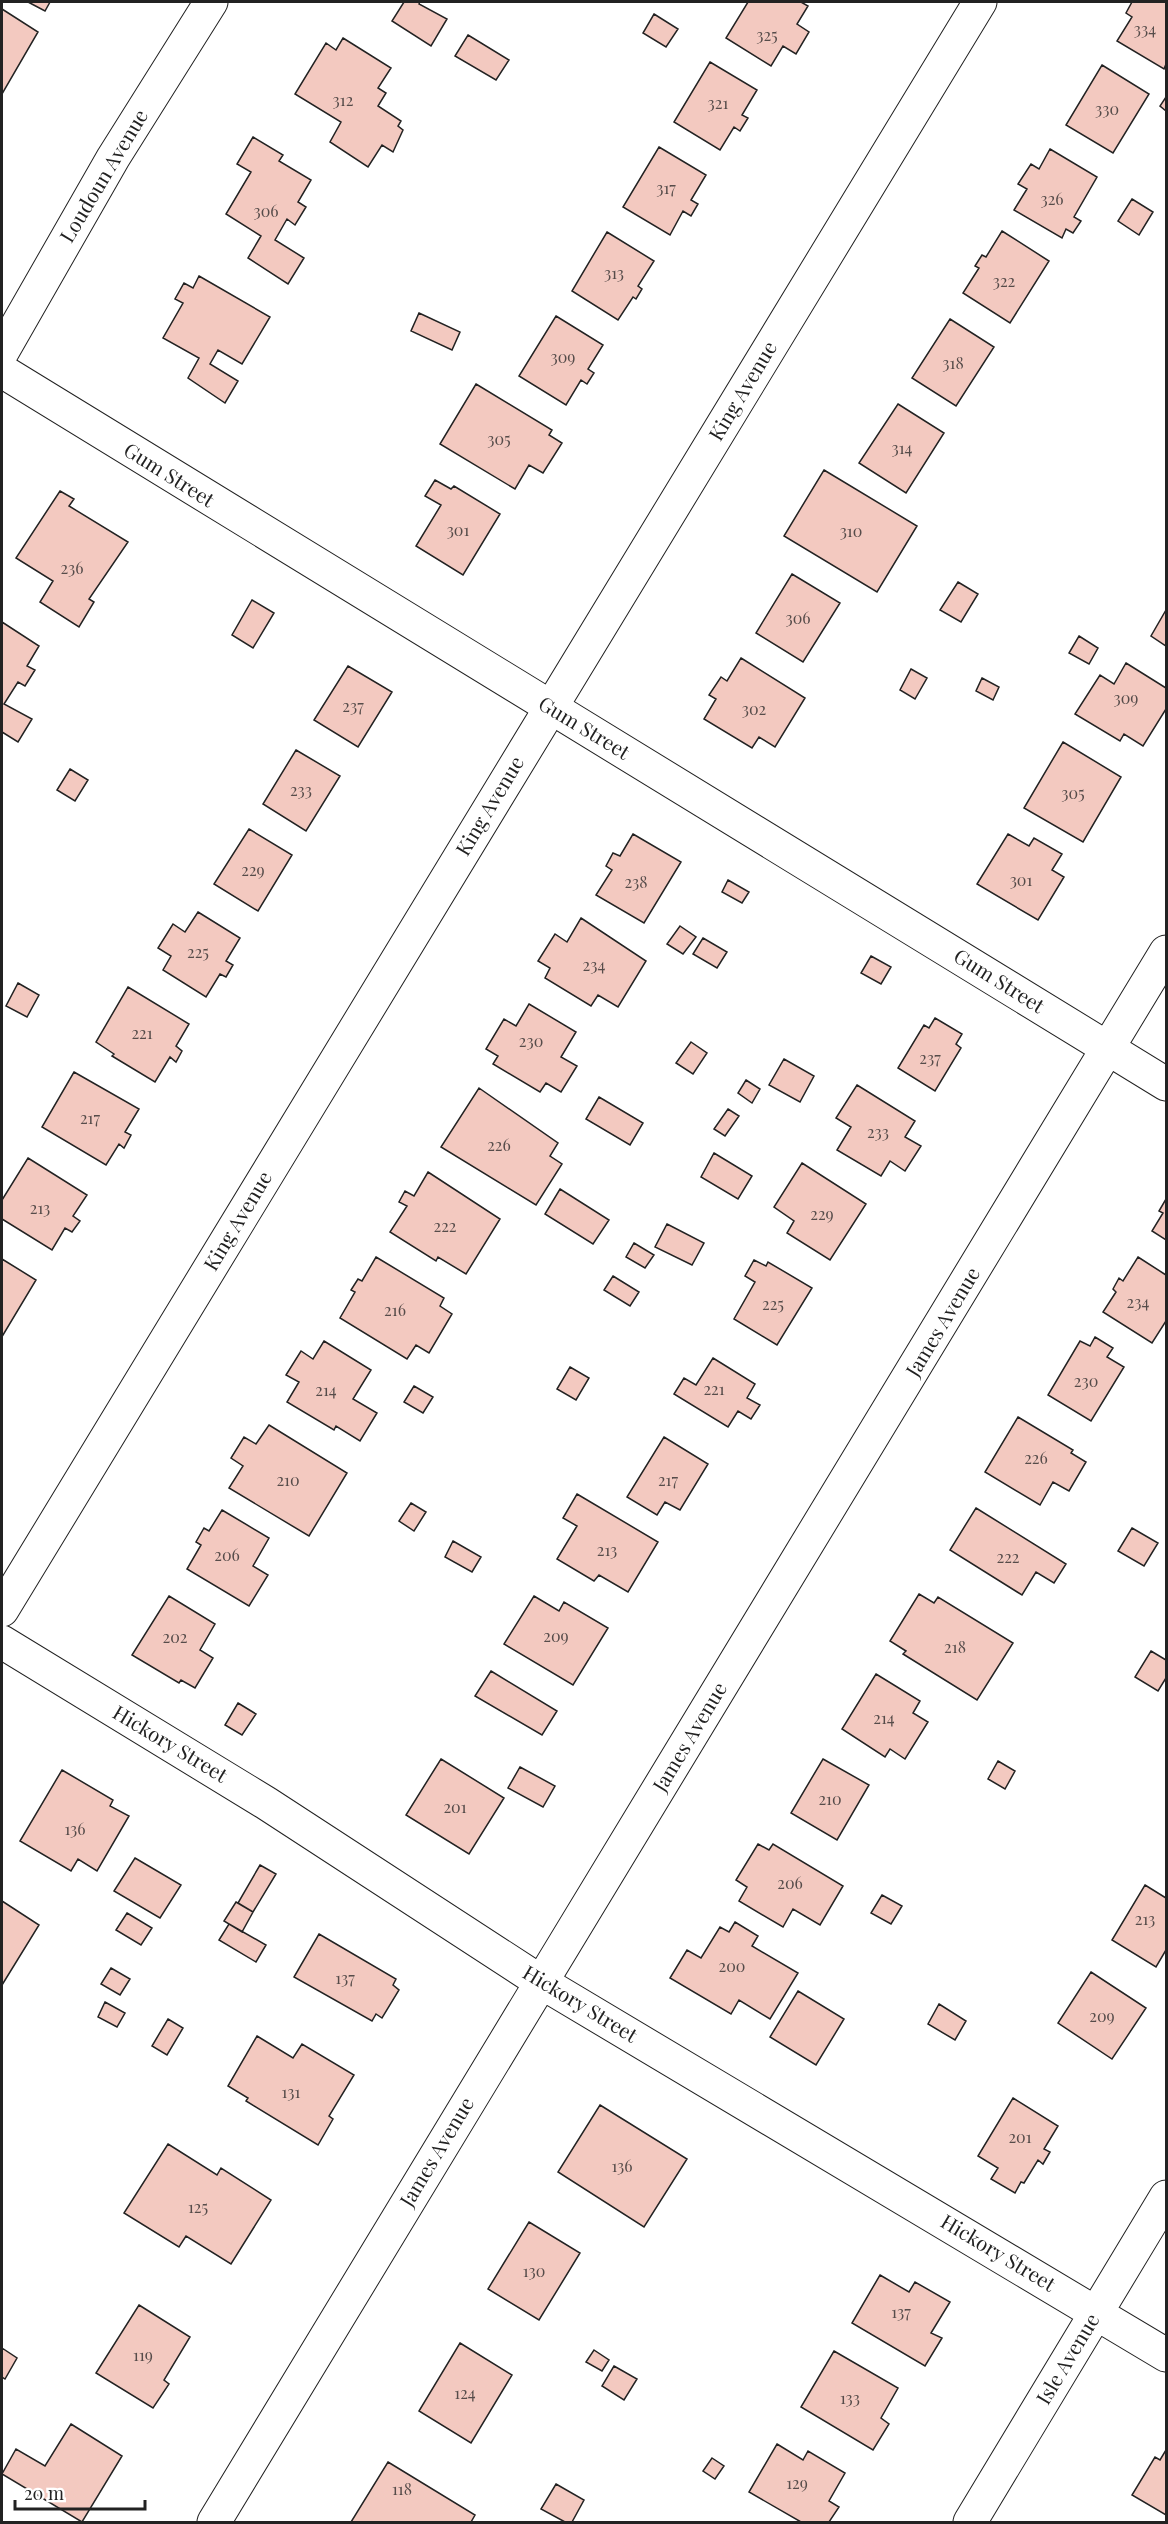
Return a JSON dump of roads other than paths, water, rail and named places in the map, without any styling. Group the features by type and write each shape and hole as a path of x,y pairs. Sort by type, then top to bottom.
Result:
{"street":[{"name":"Loudoun Avenue","path":"2,352 113,158 211,2"},
{"name":"King Avenue","path":"2,1610 980,2"},
{"name":"Gum Street","path":"2,371 1167,1084"},
{"name":"James Avenue","path":"214,2523 1167,952"},
{"name":"Hickory Street","path":"2,1642 266,1803 541,1982 1167,2355"},
{"name":"Isle Avenue","path":"970,2523 1167,2197"}]}
